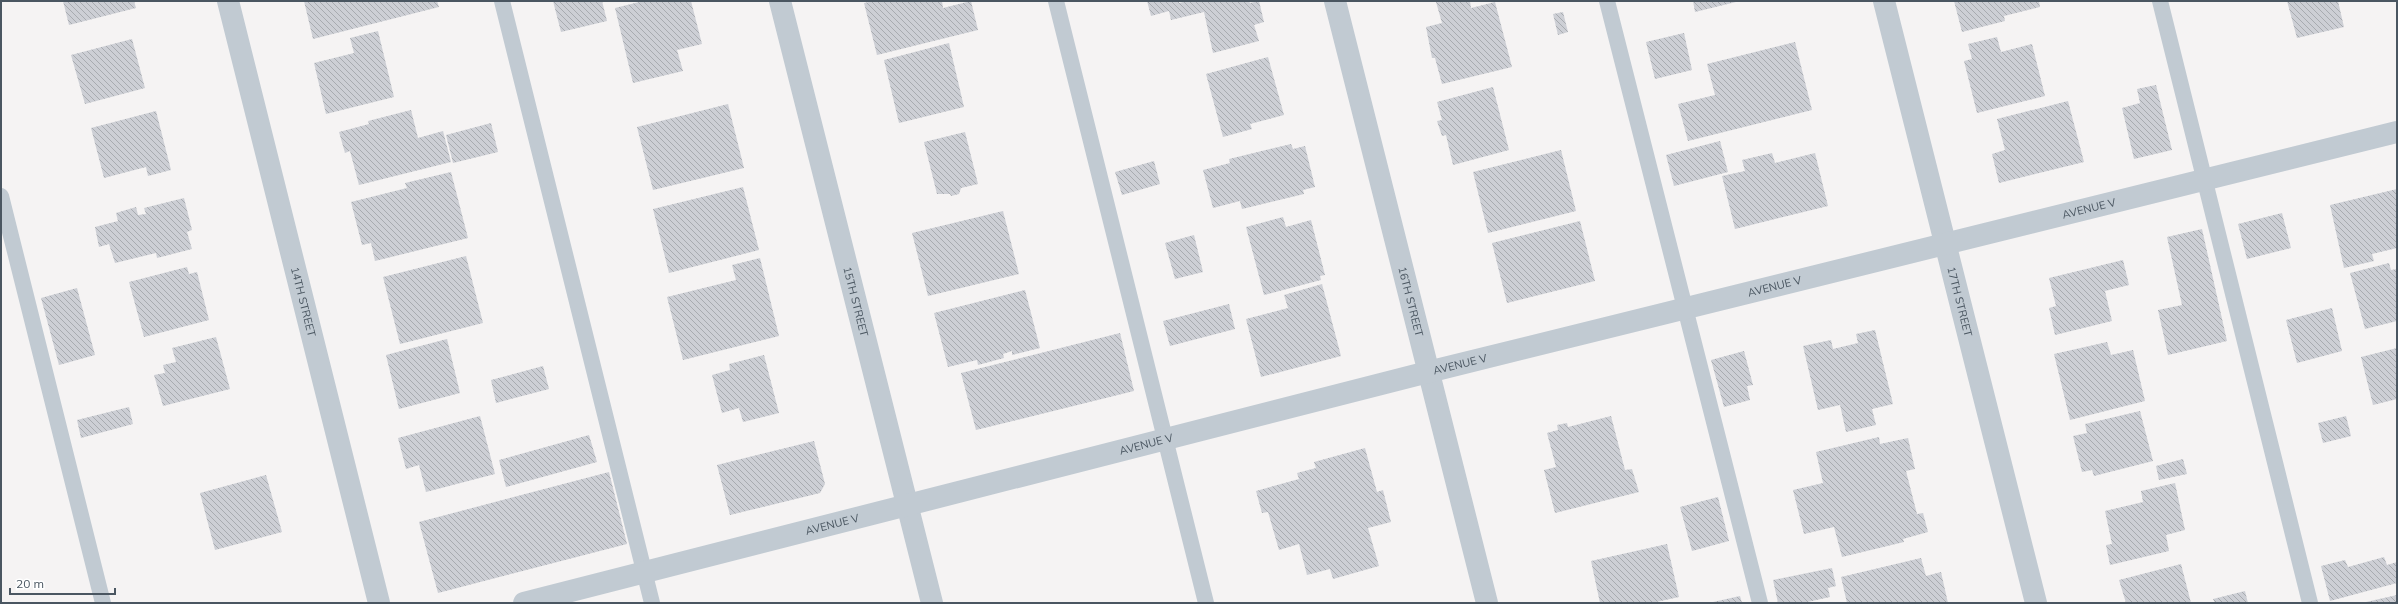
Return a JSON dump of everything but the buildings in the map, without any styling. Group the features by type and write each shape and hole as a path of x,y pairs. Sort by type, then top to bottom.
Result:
{"street":[{"name":"14TH STREET","path":"228,1 379,603"},
{"name":"15TH STREET","path":"780,1 932,603"},
{"name":"16TH STREET","path":"1335,1 1486,603"},
{"name":"17TH STREET","path":"1884,1 2036,603"},
{"name":"AVENUE V","path":"524,603 1428,372 2397,132"}],"lane":[{"path":"502,1 652,603"},
{"path":"1056,1 1206,603"},
{"path":"1608,1 1760,603"},
{"path":"2160,1 2310,603"},
{"path":"1,196 103,603"}]}
